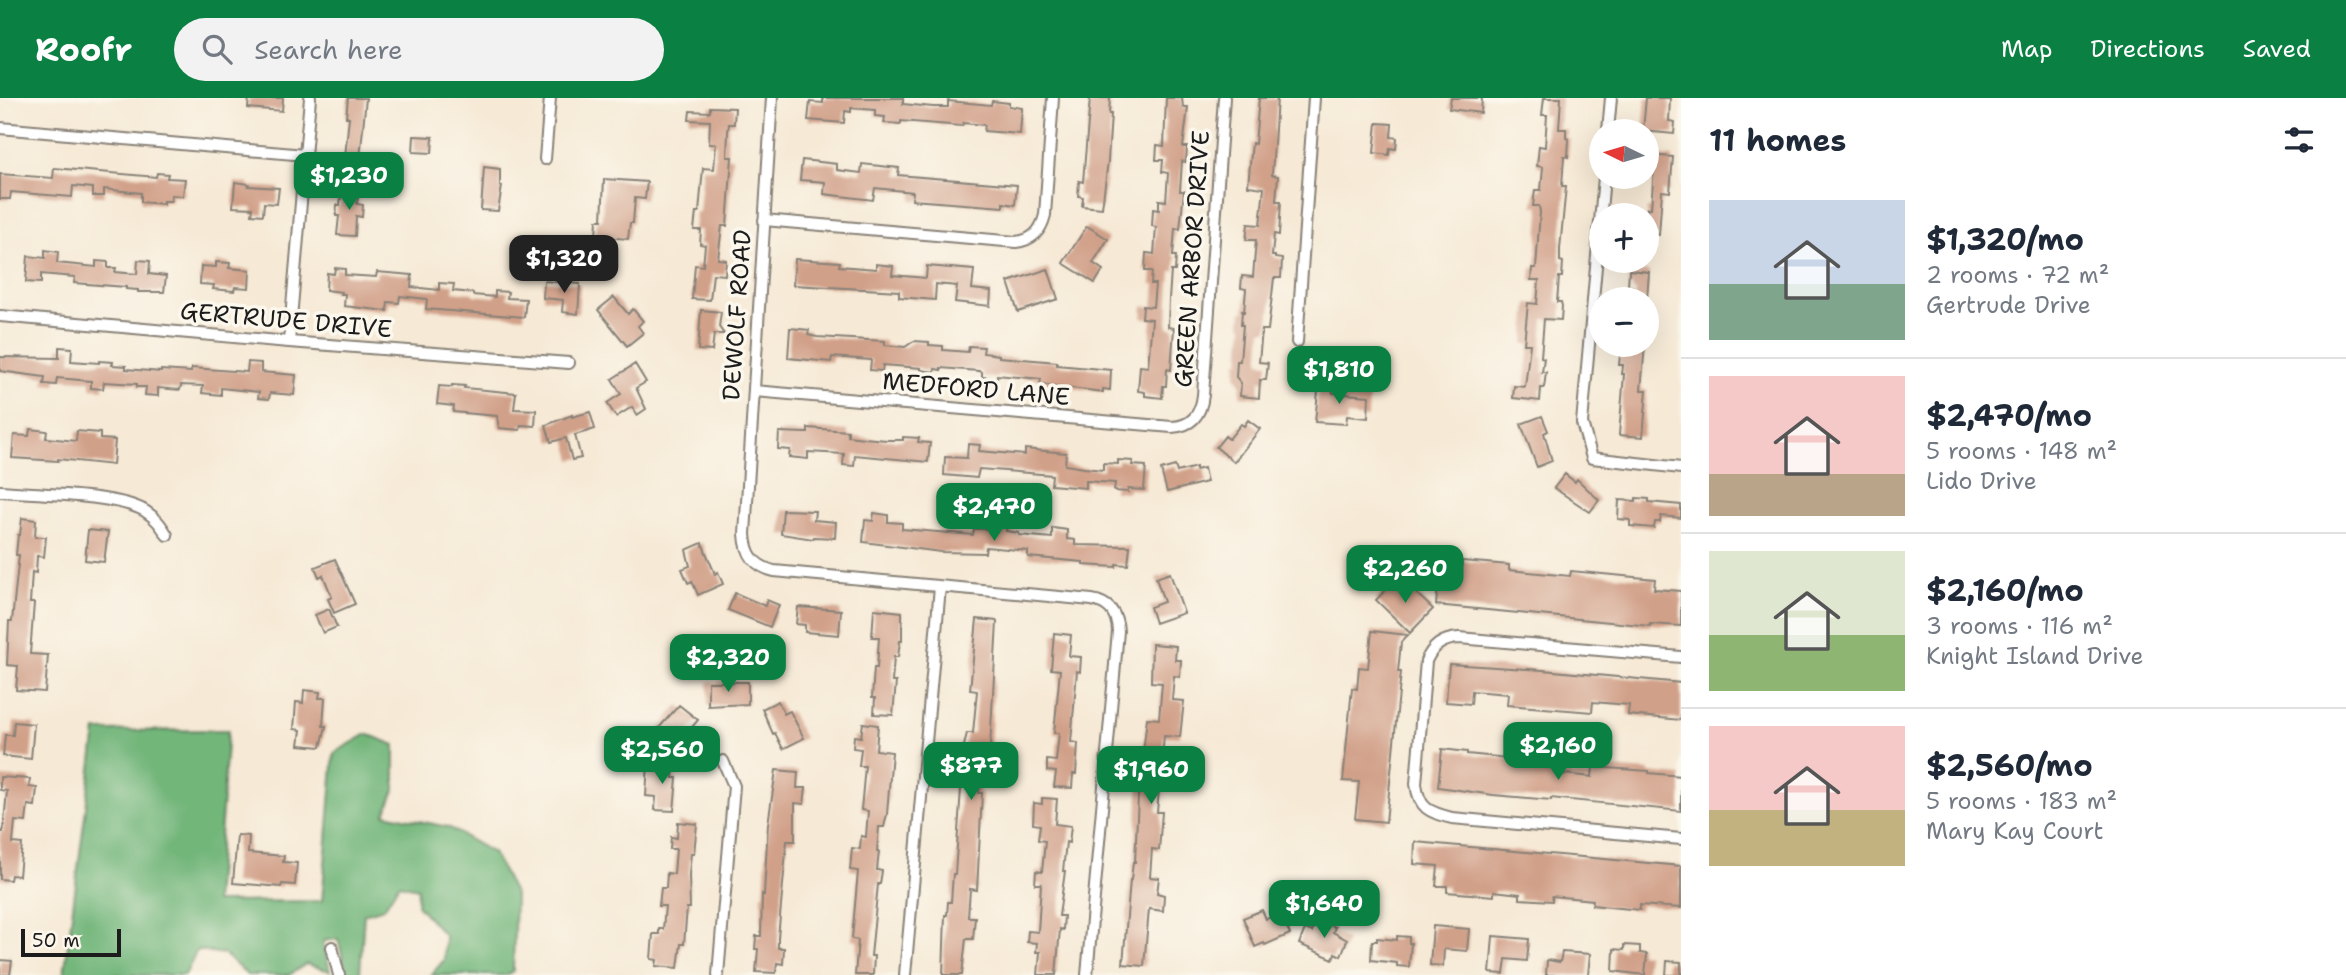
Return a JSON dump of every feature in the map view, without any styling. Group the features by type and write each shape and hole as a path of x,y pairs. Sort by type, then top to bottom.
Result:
{"street":[{"path":"289,342 310,98"},
{"path":"545,159 550,98"},
{"name":"DEWOLF ROAD","path":"772,98 746,548 751,558 766,569 940,587"},
{"path":"764,220 1016,242 1030,239 1036,234 1045,215 1053,98"},
{"name":"GREEN ARBOR DRIVE","path":"1193,420 1201,409 1203,395 1224,98"},
{"path":"1297,342 1314,98"},
{"path":"1609,119 1611,98"},
{"path":"0,128 305,155"},
{"path":"1603,189 1582,423 1592,458 1681,468"},
{"name":"GERTRUDE DRIVE","path":"0,316 289,342 569,363"},
{"name":"MEDFORD LANE","path":"754,391 1172,427 1183,426 1193,420"},
{"path":"0,491 117,501 144,510 158,521 167,535"},
{"path":"905,975 940,587 1092,600 1110,608 1115,616 1118,631 1087,975"},
{"path":"1681,657 1459,638 1439,643 1431,650 1426,661 1416,784 1417,798 1423,806 1432,813 1452,818 1681,839"},
{"path":"718,975 734,786 723,761"},
{"path":"332,947 339,975"}],"green space":[{"path":"228,730 215,902 322,901 334,753 367,734 395,745 395,790 385,814 448,827 493,853 515,895 513,971 506,975 431,975 444,960 445,936 417,905 418,888 399,884 384,908 364,914 360,973 346,971 338,939 323,941 330,971 306,964 289,975 247,975 224,954 197,950 185,975 64,975 96,731"}],"building":[{"path":"249,98 283,98 282,111 248,108"},
{"path":"348,98 366,98 359,168 344,167"},
{"path":"823,98 903,98 903,104 933,107 948,107 948,101 991,105 992,101 1009,103 1009,106 1022,108 1020,134 984,131 985,125 963,123 962,126 901,121 901,124 884,123 885,117 875,116 875,110 851,108 851,112 845,111 844,123 808,120 810,102 823,103"},
{"path":"1090,98 1110,98 1108,161 1102,208 1082,206 1083,197 1078,196 1079,181 1083,182"},
{"path":"1166,98 1182,98 1183,107 1188,107 1183,147 1187,147 1186,162 1182,161 1180,191 1184,191 1180,229 1175,228 1175,271 1171,271 1169,299 1168,327 1174,328 1171,370 1167,369 1162,398 1145,396 1145,392 1138,391 1140,366 1148,367 1152,319 1142,318 1143,306 1153,307 1155,284 1151,284 1152,271 1145,271 1146,253 1154,254 1156,227 1152,226 1153,209 1159,210 1159,200 1166,201 1168,173 1162,172 1163,160 1156,160 1157,145 1164,146"},
{"path":"1259,98 1277,98 1272,175 1278,176 1276,201 1281,201 1279,235 1274,234 1272,256 1282,259 1281,278 1274,278 1268,330 1262,330 1259,362 1268,363 1266,380 1260,380 1259,398 1240,396 1241,383 1236,377 1237,361 1240,361 1242,311 1244,312 1246,289 1241,288 1242,276 1253,277 1256,240 1246,240 1248,224 1260,225 1264,188 1248,186"},
{"path":"1451,98 1482,98 1481,113 1449,109"},
{"path":"1544,98 1561,98 1559,129 1566,129 1566,138 1569,139 1568,157 1564,156 1562,186 1566,186 1560,249 1560,261 1563,262 1557,302 1561,302 1562,306 1561,320 1544,319 1541,357 1544,358 1542,372 1546,372 1540,401 1513,398 1514,386 1525,387 1530,344 1524,344 1528,303 1537,304 1539,280 1531,280 1532,268 1536,268 1540,212 1539,206 1533,206 1535,190 1541,190 1543,167 1537,166 1539,146 1545,147 1547,115 1542,115"},
{"path":"1646,98 1670,98 1669,121 1675,122 1674,134 1659,133 1659,119 1644,119"},
{"path":"710,107 735,108 734,124 729,124 728,132 727,157 732,157 727,226 722,226 718,259 726,260 725,275 713,274 710,300 692,299 695,265 703,266 705,245 700,244 701,230 694,230 696,212 699,212 703,168 714,169 716,144 709,144 710,121 689,120 690,111 710,112"},
{"path":"1377,123 1392,124 1391,137 1397,138 1396,149 1390,148 1389,155 1374,153"},
{"path":"414,136 433,137 432,153 413,152"},
{"path":"1659,156 1673,157 1670,192 1662,191 1659,235 1659,203 1651,203 1652,189 1659,189"},
{"path":"802,160 837,164 837,170 861,173 862,164 899,168 898,175 1017,185 1015,205 1003,203 1003,207 912,200 913,192 875,188 873,200 824,194 825,182 800,180"},
{"path":"484,167 500,169 502,186 498,211 481,210"},
{"path":"54,168 156,177 157,173 168,174 167,178 185,179 183,196 171,195 171,201 163,201 163,204 141,202 141,193 104,189 104,196 93,196 93,188 73,186 72,197 11,192 10,199 0,199 0,174 53,178"},
{"path":"604,179 647,182 645,199 635,198 633,223 630,223 628,239 596,236 597,220 602,220"},
{"path":"235,182 249,184 248,186 279,188 277,204 264,203 263,215 252,214 253,208 233,207"},
{"path":"342,187 359,189 357,204 363,205 362,217 356,216 355,236 337,235 337,205 340,205"},
{"path":"1087,226 1108,239 1093,263 1103,270 1095,283 1063,263"},
{"path":"45,250 58,252 57,263 96,267 96,261 108,262 108,268 116,268 115,272 137,274 138,260 150,261 149,274 166,276 164,292 138,292 126,287 74,283 75,277 41,274 41,283 26,282 28,256 45,258"},
{"path":"795,259 840,262 839,266 876,269 876,264 893,266 892,275 926,278 927,266 974,270 972,289 991,291 990,306 955,302 957,286 936,284 935,300 899,297 899,291 793,285"},
{"path":"216,262 230,263 229,268 250,270 249,288 235,287 234,291 213,289 214,285 200,284 201,266 216,267"},
{"path":"335,268 345,269 345,275 376,277 377,272 412,275 411,287 439,290 439,283 454,284 453,291 495,297 495,291 508,292 507,298 526,299 524,317 426,309 427,299 400,296 399,303 388,302 387,311 344,306 345,294 326,290 327,273 334,274"},
{"path":"1048,269 1058,299 1018,312 1008,282"},
{"path":"1629,273 1649,273 1648,287 1628,286"},
{"path":"544,281 580,284 578,314 562,312 563,300 543,298"},
{"path":"614,297 628,314 633,309 643,321 638,326 643,333 627,346 598,310"},
{"path":"701,310 721,312 719,327 724,334 714,334 712,351 698,350"},
{"path":"790,328 809,330 808,335 817,337 885,341 885,345 905,347 914,341 943,346 943,350 968,352 969,346 984,347 983,353 999,357 1111,370 1110,390 1103,389 1103,392 1040,384 1041,379 997,375 997,378 982,377 982,372 979,371 941,368 935,369 934,372 921,368 883,365 882,371 870,370 871,360 832,357 831,362 788,358"},
{"path":"59,347 72,348 71,361 113,362 112,365 126,366 126,369 161,372 191,372 192,368 247,372 248,362 261,363 261,372 296,375 294,395 270,393 269,399 258,398 259,392 221,388 221,395 202,393 203,386 181,385 180,390 158,388 158,396 145,395 146,387 137,387 137,384 104,382 103,389 91,388 91,381 57,378 56,385 44,384 45,377 0,371 0,357 59,358"},
{"path":"1620,357 1644,357 1641,390 1647,390 1643,437 1619,435 1624,374 1623,365 1619,365"},
{"path":"635,364 646,382 636,388 646,409 637,415 632,407 616,417 607,403 621,394 612,379"},
{"path":"1330,381 1333,393 1369,396 1368,418 1347,416 1346,424 1315,422 1317,383"},
{"path":"452,385 516,393 514,409 536,410 535,426 521,425 520,430 499,428 497,416 453,412 454,406 437,404 439,386"},
{"path":"590,412 595,429 575,435 581,458 572,460 566,438 551,442 546,425 572,415"},
{"path":"1542,416 1548,431 1544,433 1552,461 1537,467 1521,424"},
{"path":"1248,420 1260,429 1234,462 1216,447 1225,436 1229,439 1241,424 1244,426"},
{"path":"808,428 848,431 848,436 864,438 919,438 918,442 930,443 928,462 855,455 854,466 843,465 844,454 808,452 808,459 789,457 790,450 778,449 779,432 808,433"},
{"path":"30,429 47,431 46,438 76,441 77,431 100,433 100,439 115,440 113,465 58,459 12,458 14,435 29,436"},
{"path":"968,444 980,445 979,451 1025,455 1025,449 1066,453 1065,465 1103,470 1103,463 1133,461 1132,465 1146,466 1144,490 1114,491 1115,483 1086,481 1086,488 1051,485 1052,475 1006,471 979,469 977,478 944,475 945,457 967,458"},
{"path":"1175,466 1177,472 1196,467 1196,470 1204,468 1207,482 1167,492 1161,470"},
{"path":"1565,474 1575,482 1577,479 1599,500 1590,512 1554,488"},
{"path":"1636,498 1681,505 1681,518 1661,516 1660,522 1655,522 1654,528 1630,526 1630,520 1618,519 1619,500 1636,501"},
{"path":"783,510 815,511 814,520 836,522 835,538 813,539 781,534"},
{"path":"874,513 888,515 888,522 902,523 902,529 973,535 974,529 985,529 985,521 1007,523 1006,531 1019,535 1052,538 1052,528 1067,530 1067,539 1075,540 1075,545 1130,546 1128,565 1083,565 1083,562 1028,557 1028,551 986,547 985,553 941,552 863,542 865,520 873,521"},
{"path":"22,518 36,520 35,537 46,537 44,557 37,556 36,573 32,572 30,603 34,603 30,654 48,655 45,692 16,690 18,666 7,665 9,621 12,621 19,555 16,555"},
{"path":"88,530 108,532 104,562 85,560"},
{"path":"702,543 715,574 718,572 723,584 698,595 692,581 688,583 682,569 690,566 686,550"},
{"path":"335,559 355,604 334,613 328,599 332,597 323,575 319,577 315,567"},
{"path":"1462,561 1509,565 1509,570 1570,576 1571,571 1655,579 1654,589 1681,591 1681,626 1650,626 1436,605 1440,564 1462,566"},
{"path":"1170,573 1184,613 1155,623 1150,607 1164,602 1156,578"},
{"path":"1399,577 1433,609 1410,633 1376,600"},
{"path":"735,593 765,606 767,600 779,605 770,627 728,610"},
{"path":"798,607 841,610 839,635 805,632 805,625 796,624"},
{"path":"329,609 337,627 323,633 315,615"},
{"path":"874,609 902,612 902,641 898,657 894,657 892,682 896,682 893,715 874,714 875,698 872,698 879,637 872,637"},
{"path":"977,619 997,621 990,748 983,747 979,793 982,793 977,890 970,889 968,917 975,917 973,939 966,939 962,975 943,975 945,915 948,902 951,902 955,874 964,746 967,733 973,733 977,691 970,690"},
{"path":"1372,631 1408,635 1401,642 1398,672 1401,672 1386,822 1355,819 1359,782 1343,781 1352,688 1357,689 1359,667 1368,668"},
{"path":"1054,633 1071,635 1069,656 1081,657 1080,672 1077,671 1071,742 1078,743 1076,774 1073,774 1072,788 1054,787 1056,772 1047,771 1047,760 1056,761 1059,733 1054,733 1060,670 1051,669"},
{"path":"1152,644 1176,646 1175,660 1181,660 1180,677 1174,676 1172,700 1184,701 1180,737 1164,736 1157,812 1162,812 1159,850 1152,849 1150,877 1159,878 1157,893 1164,895 1163,911 1149,909 1144,966 1123,964 1147,718 1159,719 1162,683 1151,682"},
{"path":"1449,664 1681,683 1681,720 1628,715 1629,705 1593,702 1592,712 1507,705 1508,694 1472,691 1471,704 1446,702"},
{"path":"708,682 748,682 748,704 708,706"},
{"path":"304,690 320,692 319,698 325,698 323,726 326,726 321,747 299,745 301,730 294,729 296,702 303,703"},
{"path":"778,701 784,714 790,711 804,738 783,749 762,709"},
{"path":"679,705 698,720 669,755 655,744 664,734 658,729"},
{"path":"14,722 34,724 31,759 3,756 5,735 13,735"},
{"path":"863,723 878,725 876,750 892,752 887,814 884,827 879,827 877,870 882,871 878,884 871,956 874,956 873,975 855,975 858,940 852,939 858,871 850,870 852,848 860,849 861,836 866,837 868,811 861,810 865,766 859,766 861,749 853,748 854,736 861,737"},
{"path":"1442,749 1528,760 1527,766 1554,768 1554,773 1592,777 1593,767 1681,776 1681,811 1493,795 1438,787"},
{"path":"648,763 674,765 673,778 677,778 674,811 655,810 656,797 646,796"},
{"path":"776,770 798,772 797,788 806,788 804,804 795,803 795,841 787,841 778,938 778,948 784,948 783,964 777,963 776,973 756,972 758,949 755,949 756,936 761,936 768,824"},
{"path":"0,777 30,779 29,787 37,788 35,806 28,805 26,822 15,821 13,843 22,844 19,876 11,875 10,880 0,879 0,832 3,832 7,791 0,790"},
{"path":"1042,798 1057,799 1055,824 1071,826 1069,843 1066,842 1063,871 1059,916 1064,916 1063,930 1060,929 1056,975 1038,975 1040,952 1036,952 1037,943 1027,942 1028,931 1038,932 1041,884 1035,884 1036,871 1042,872 1045,841 1038,840 1040,825 1033,824 1034,803 1042,804"},
{"path":"678,822 697,824 689,875 690,908 687,908 684,944 681,944 678,968 656,966 657,960 651,959 653,934 659,934 659,929 663,929 665,906 659,906 661,888 666,888 667,873 674,874 676,849 670,849 671,837 677,838"},
{"path":"237,835 249,836 248,853 284,856 283,862 297,863 295,885 282,884 281,887 233,883"},
{"path":"1415,842 1681,866 1681,908 1640,905 1640,910 1592,905 1593,900 1552,896 1552,901 1520,899 1520,894 1494,891 1494,896 1447,892 1447,886 1436,886 1438,866 1414,864"},
{"path":"1262,910 1266,919 1277,915 1279,920 1283,919 1290,934 1255,947 1243,918"},
{"path":"1316,920 1335,927 1333,932 1347,940 1341,956 1335,953 1333,959 1299,944 1305,929 1312,932"},
{"path":"1433,926 1469,929 1467,951 1444,949 1443,966 1430,965"},
{"path":"1397,936 1409,937 1409,967 1371,960 1372,941 1377,941 1377,938 1397,940"},
{"path":"1493,936 1529,939 1527,961 1506,959 1504,974 1490,973"},
{"path":"1624,945 1640,946 1640,953 1647,954 1645,975 1613,971 1614,949 1624,950"},
{"path":"1562,952 1590,954 1588,975 1546,975 1547,960 1560,962"},
{"path":"0,960 12,961 10,975 0,975"},
{"path":"1667,961 1681,962 1681,975 1666,975"}]}
